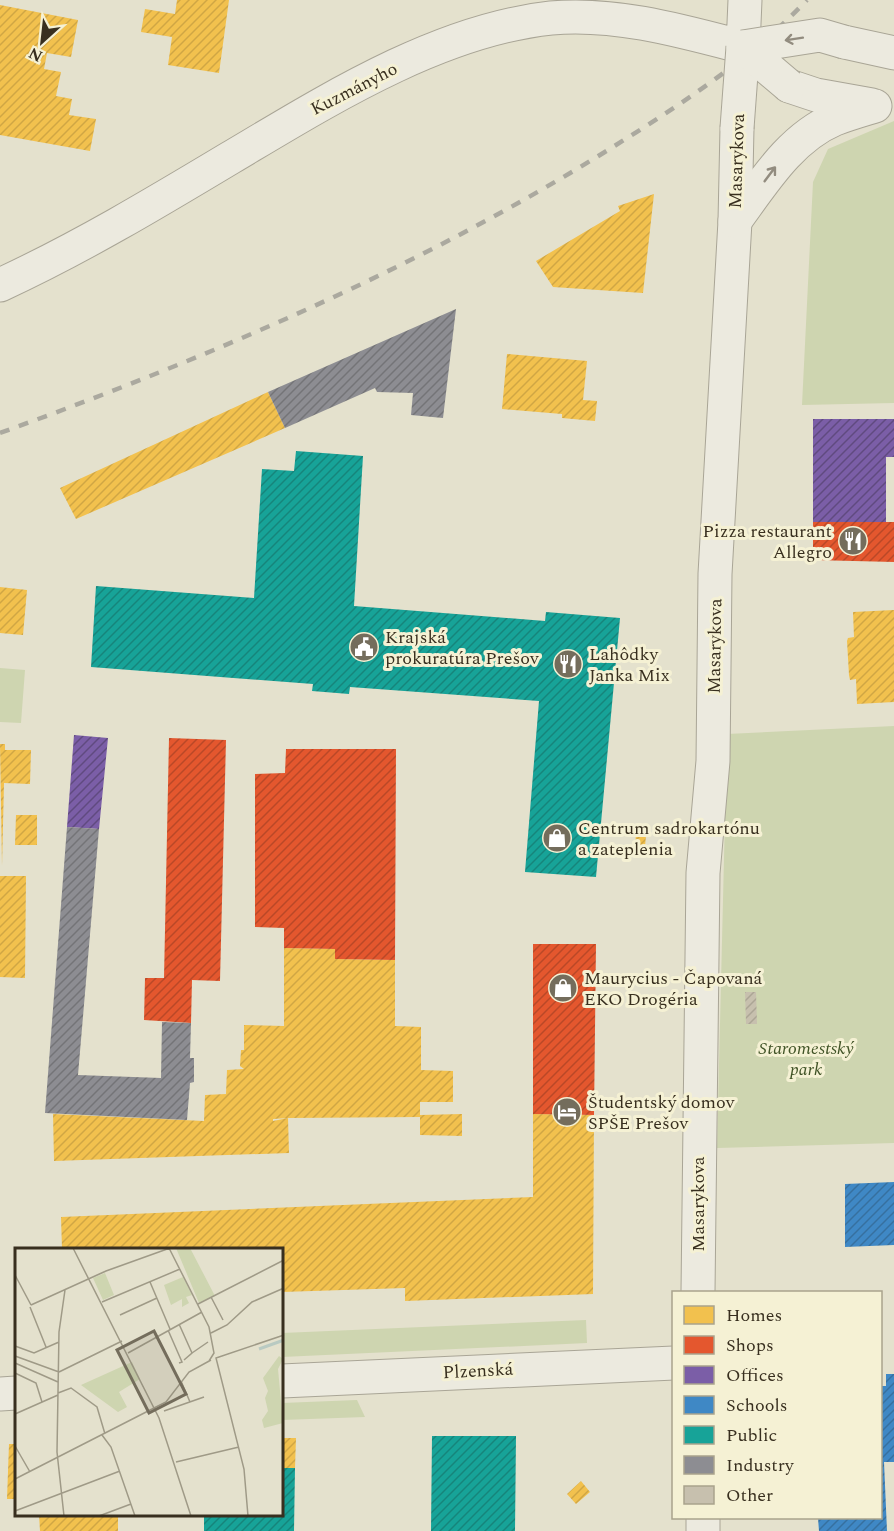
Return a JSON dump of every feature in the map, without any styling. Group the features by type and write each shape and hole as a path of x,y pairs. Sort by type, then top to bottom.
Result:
{"street":[{"name":"Masarykova","path":"698,1291 703,873 713,761 715,574 735,221 737,128 746,0"},
{"name":"Kuzmányho","path":"0,285 144,210 285,125 383,72 449,44 564,9 676,30 743,47"},
{"path":"743,47 820,35 894,53"},
{"path":"743,47 789,86 816,94 885,106"},
{"path":"735,221 777,164 806,137 834,119 885,106"},
{"name":"Plzenská","path":"284,1381 672,1364"},
{"path":"0,1394 15,1393"}],"green space":[{"path":"894,121 894,403 802,405 813,182 828,149"},
{"path":"0,668 25,670 21,723 0,722"},
{"name":"Staromestský park","path":"894,726 894,1143 717,1148 727,734"},
{"path":"586,1320 587,1343 284,1357 284,1333"},
{"path":"357,1400 365,1417 284,1420 284,1403"}],"building: Homes":[{"path":"177,0 229,0 219,73 168,65 172,37 141,32 145,9 175,14"},
{"path":"0,5 78,20 71,57 47,53 44,69 61,72 56,96 72,99 69,115 96,119 90,151 0,135"},
{"path":"654,194 643,293 553,287 536,261 620,211 618,206"},
{"path":"507,354 587,361 583,400 597,401 595,421 562,418 562,414 502,409"},
{"path":"268,392 285,428 76,519 60,488"},
{"path":"0,587 27,590 23,635 0,633"},
{"path":"894,610 894,702 857,704 856,679 850,680 849,675 847,641 848,638 854,637 853,612"},
{"path":"0,744 5,744 5,750 31,750 30,784 4,783 2,866"},
{"path":"16,815 37,815 37,845 15,845"},
{"path":"637,824 647,825 644,857 634,856"},
{"path":"0,876 26,876 25,978 0,977"},
{"path":"284,948 335,949 335,959 395,960 395,1026 421,1027 421,1070 453,1071 453,1102 420,1102 420,1115 462,1114 462,1136 420,1135 420,1117 288,1118 289,1153 54,1161 53,1114 204,1121 205,1095 226,1094 227,1070 244,1069 240,1066 241,1050 244,1050 244,1025 284,1026"},
{"path":"533,1114 594,1115 593,1294 405,1301 405,1288 284,1292 284,1248 62,1248 61,1217 533,1197"},
{"path":"284,1438 296,1438 295,1468 284,1468"},
{"path":"9,1444 15,1444 15,1499 7,1499"},
{"path":"581,1481 590,1492 576,1504 567,1494"},
{"path":"39,1516 118,1516 118,1531 40,1531"}],"building: Shops":[{"name":"Pizza restaurant Allegro","path":"813,522 894,522 894,562 813,560"},
{"path":"169,738 226,740 220,981 192,980 191,1023 144,1020 145,978 164,978"},
{"path":"286,749 396,749 395,960 335,959 335,949 284,948 284,928 255,927 255,774 285,773"},
{"path":"533,944 596,944 594,1115 533,1114"}],"building: Offices":[{"path":"813,419 894,419 894,457 886,457 886,522 813,522"},
{"path":"74,735 108,738 99,829 67,827"}],"building: Schools":[{"path":"894,1182 894,1245 845,1247 845,1184"},
{"path":"886,1374 894,1374 894,1462 884,1462 887,1531 819,1531 818,1519 882,1519 882,1386 886,1386"}],"building: Public":[{"path":"296,451 363,456 354,606 545,621 546,612 620,618 596,877 525,872 539,701 350,687 349,694 312,691 313,684 91,667 96,586 254,598 262,469 294,471"},
{"path":"432,1436 516,1436 515,1531 431,1531"},
{"path":"284,1468 295,1468 294,1531 204,1531 204,1516 284,1516"}],"building: Industry":[{"path":"456,309 443,418 411,415 413,393 377,392 375,388 285,428 268,392"},
{"path":"67,827 99,829 78,1075 161,1078 162,1022 191,1023 190,1058 194,1058 194,1082 190,1083 187,1120 45,1113"}],"building: Other":[{"path":"745,992 756,992 757,1024 746,1024"}],"railway":[{"path":"0,433 235,341 388,271 462,233 536,193 660,117 762,43 807,0"}],"place":[{"name":"Pizza restaurant Allegro","path":"853,541"},
{"name":"Krajská prokuratúra Prešov","path":"364,647"},
{"name":"Lahôdky Janka Mix","path":"568,664"},
{"name":"Centrum sadrokartónu a zateplenia","path":"557,838"},
{"name":"Maurycius - Čapovaná EKO Drogéria","path":"563,988"},
{"name":"Študentský domov SPŠE Prešov","path":"567,1112"}]}
